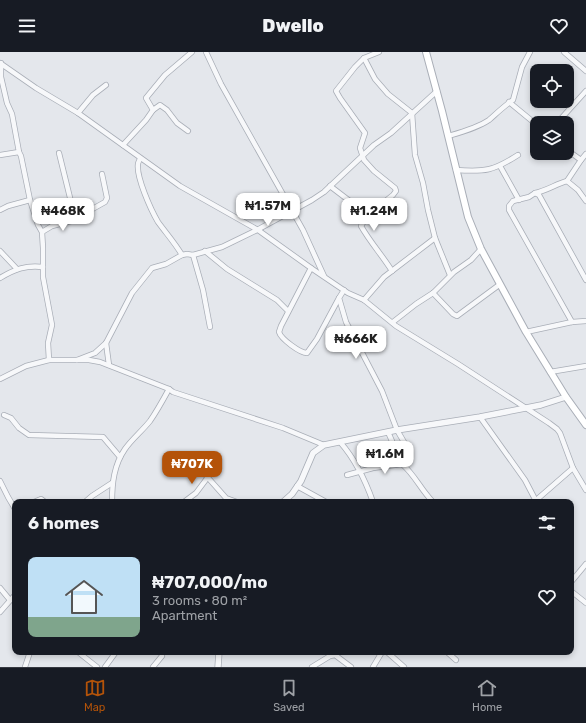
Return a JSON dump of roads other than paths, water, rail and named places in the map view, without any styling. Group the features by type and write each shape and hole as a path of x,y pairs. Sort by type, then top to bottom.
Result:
{"main road":[{"path":"426,52 468,217 481,249 499,285 526,332 566,398 586,425"}],"street":[{"path":"153,110 146,98 165,75 192,52"},
{"path":"206,52 221,84 320,264 324,276"},
{"path":"380,52 364,58 336,91 365,133 360,148 364,155 364,160 374,171 395,188 396,191 393,196 368,216 361,226 373,247 383,257 392,271"},
{"path":"448,136 478,126 489,120 502,107 513,100 522,67 530,52"},
{"path":"564,52 586,71"},
{"path":"364,58 375,79 388,94 412,113 415,155 423,183 435,238 450,275"},
{"path":"0,63 36,88 78,113 180,186 258,230 344,290 364,300 393,322 396,326 541,417 557,429 573,468 586,490"},
{"path":"0,63 1,77 7,103 12,114 30,200 38,225 42,232 44,289 52,325 48,343 49,360"},
{"path":"78,113 93,95 106,84"},
{"path":"77,360 95,353 106,343 137,285 150,270 156,266 166,264 182,255 193,255 222,247 258,230 312,200 330,186 374,145 391,133 437,91"},
{"path":"563,116 586,91"},
{"path":"509,102 530,119"},
{"path":"123,145 153,110 160,105 167,110 177,123 188,131"},
{"path":"0,155 19,152"},
{"path":"58,153 75,218"},
{"path":"572,322 509,210 509,206 512,201 529,197 558,183 568,181 586,154"},
{"path":"456,170 483,171 500,166 518,155"},
{"path":"574,155 581,160"},
{"path":"140,158 138,164 139,174 145,195 158,221 176,244 182,255"},
{"path":"500,166 519,200"},
{"path":"42,232 52,226 71,221 107,200 102,174"},
{"path":"568,181 578,190 586,201"},
{"path":"330,186 368,216"},
{"path":"535,193 542,198 556,227 569,247 586,280"},
{"path":"0,210 8,206 30,200"},
{"path":"364,300 384,277 435,238"},
{"path":"393,322 433,293 450,275 471,260 481,249"},
{"path":"0,251 17,269"},
{"path":"205,251 227,269 277,300 288,312"},
{"path":"193,255 203,290 210,327"},
{"path":"0,278 17,269 31,265 43,267"},
{"path":"311,268 279,332 280,336 305,354 308,354 344,290"},
{"path":"433,293 453,314 457,316 499,285"},
{"path":"340,298 346,322 382,391 397,430 408,448"},
{"path":"526,332 572,322 586,321"},
{"path":"106,343 109,365"},
{"path":"0,379 26,366 49,360 93,360 109,365 169,389 173,392 212,406 287,429 324,445"},
{"path":"550,372 586,366"},
{"path":"112,499 112,483 120,457 125,448 150,421 169,389"},
{"path":"286,499 297,486 313,453 324,445 397,430 480,417 541,405 566,398"},
{"path":"4,415 11,418 19,428 29,435 103,436 120,457"},
{"path":"480,417 524,480 534,499"},
{"path":"388,432 402,464 415,477 422,490 430,499"},
{"path":"340,442 350,454 360,471 372,499"},
{"path":"194,462 226,498 229,499"},
{"path":"346,475 373,468 402,464"},
{"path":"537,499 573,468"},
{"path":"188,499 196,494 208,477"},
{"path":"0,481 12,504"},
{"path":"88,499 112,483"},
{"path":"297,486 321,499"},
{"path":"574,578 586,564"},
{"path":"0,588 10,600 0,612"},
{"path":"574,593 586,603"},
{"path":"25,667 29,655"},
{"path":"82,655 98,667"},
{"path":"106,667 114,655"},
{"path":"218,667 219,655"},
{"path":"312,667 330,656 335,655 352,667"},
{"path":"373,667 380,655"},
{"path":"390,655 404,667"},
{"path":"450,655 456,660"},
{"path":"153,667 162,656"}]}
